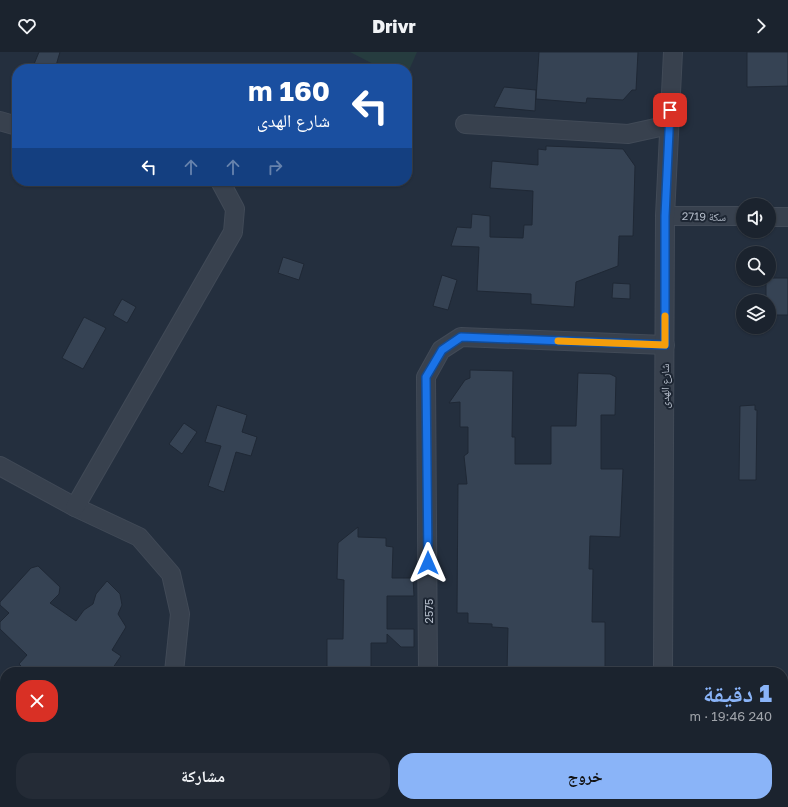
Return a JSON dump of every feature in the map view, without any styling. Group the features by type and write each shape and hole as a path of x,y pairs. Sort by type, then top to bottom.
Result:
{"street":[{"name":"شارع الهدى","path":"663,667 665,216 673,52"},
{"path":"0,121 12,125"},
{"path":"465,124 628,134 669,125"},
{"path":"75,507 233,232 235,209 223,186"},
{"name":"سكة 2719","path":"665,216 736,216"},
{"path":"776,217 788,217"},
{"name":"2575","path":"428,667 426,377 442,350 461,337 665,345"},
{"path":"0,466 75,507 139,537 171,574 180,614 175,667"}],"green space":[{"path":"350,52 417,52 412,64 373,64"}],"building":[{"path":"39,52 60,52 56,64 34,64"},
{"path":"539,52 638,52 636,90 632,90 623,100 587,98 586,103 536,99"},
{"path":"747,52 788,52 788,86 747,87"},
{"path":"504,87 536,90 535,111 494,107"},
{"path":"546,146 623,149 635,166 633,236 619,236 618,266 576,282 574,307 531,304 531,294 477,291 479,247 451,246 457,227 471,228 472,214 490,216 490,237 523,238 524,225 532,225 533,191 490,188 492,161 538,165 538,149 546,150"},
{"path":"283,257 304,264 299,280 278,273"},
{"path":"442,275 457,280 448,310 433,306"},
{"path":"776,278 788,278 788,315 776,315 776,294 766,294 766,286 776,286"},
{"path":"613,283 630,284 630,299 612,298"},
{"path":"122,299 136,307 127,323 113,315"},
{"path":"84,317 106,328 83,369 62,358"},
{"path":"470,370 513,371 512,437 515,437 515,464 551,464 551,426 576,426 578,373 610,374 616,377 615,415 601,415 601,469 623,469 620,537 590,536 589,569 593,569 592,622 605,622 605,667 507,667 508,628 492,627 492,624 468,623 468,613 457,613 458,484 467,484 464,456 468,453 468,427 460,427 460,402 449,403 465,380 470,378"},
{"path":"217,405 247,415 242,432 257,437 251,456 236,452 224,492 208,486 221,446 205,442"},
{"path":"755,405 755,410 757,410 756,480 739,480 740,406"},
{"path":"184,423 197,432 182,454 169,444"},
{"path":"358,527 358,537 386,538 386,546 393,547 392,578 413,578 414,596 387,596 387,629 414,629 414,647 401,647 387,634 387,643 371,643 371,667 327,667 327,639 343,639 344,580 337,579 338,543"},
{"path":"38,566 60,587 59,594 50,603 76,621 84,610 93,604 96,594 107,581 120,594 122,605 118,614 126,627 112,650 121,656 113,667 22,667 19,664 27,655 0,629 0,622 9,613 0,605 0,602 31,568"}],"slow traffic":[{"path":"558,341 665,345 665,316"}],"route":[{"path":"428,563 426,377 442,350 461,337 665,345 665,216 670,110"}]}
